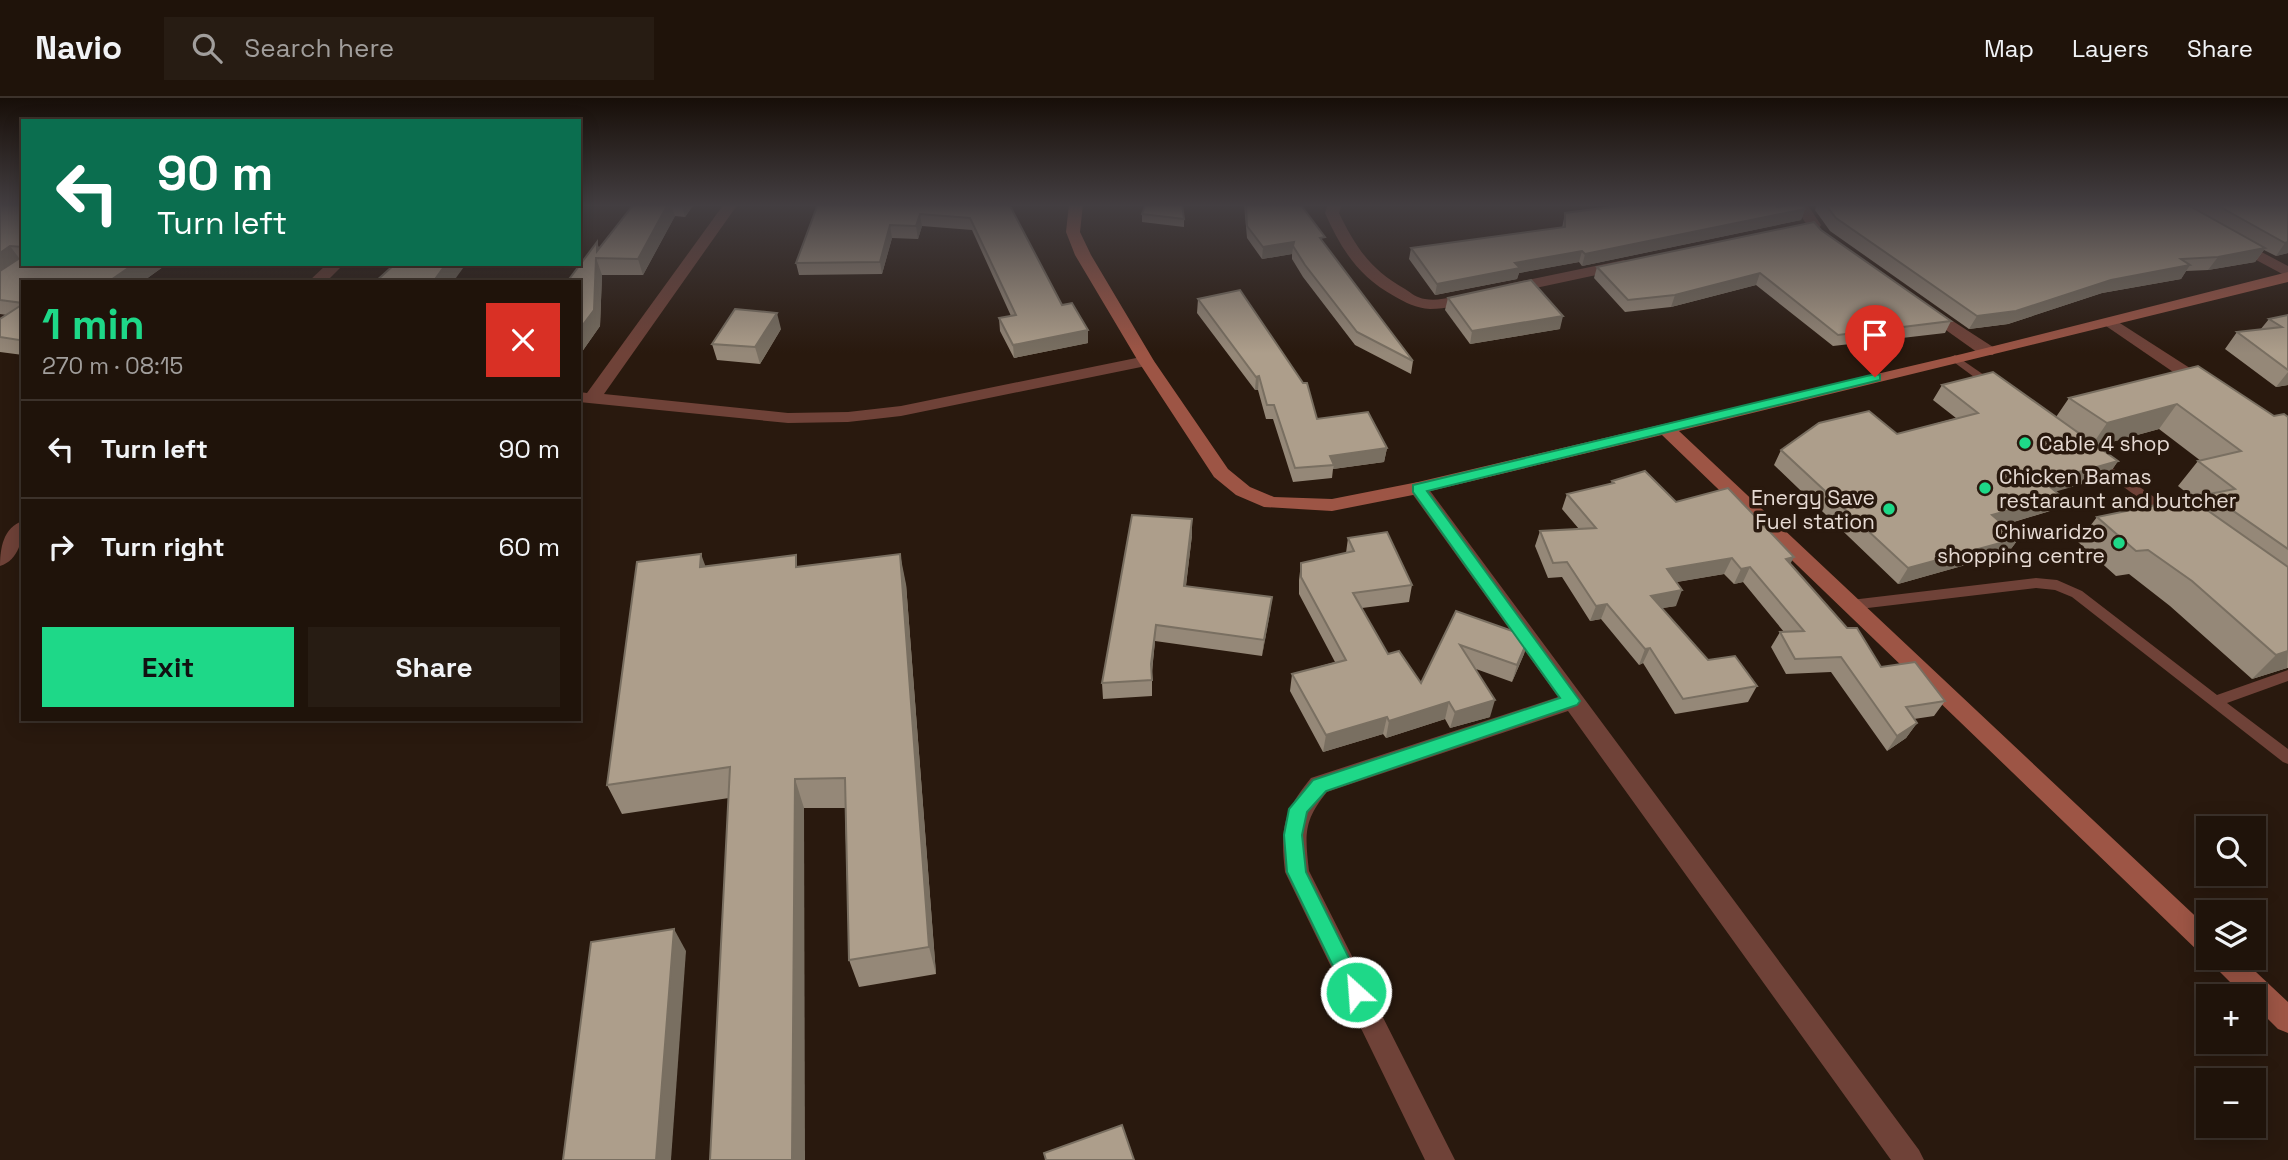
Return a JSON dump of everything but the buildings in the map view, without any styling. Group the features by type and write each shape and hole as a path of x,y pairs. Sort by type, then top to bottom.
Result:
{"street":[{"path":"586,398 694,254"},
{"path":"1082,254 1146,360 1221,473 1243,491 1271,503 1311,505 1332,505 1418,488 1955,358 2112,323 2288,275"},
{"path":"1352,254 1363,270 1419,303 1441,303 1641,262"},
{"path":"2253,254 2288,275"},
{"path":"318,280 335,266"},
{"path":"1910,297 1987,351"},
{"path":"2112,323 2222,396"},
{"path":"586,398 788,418 848,417 901,411 1146,360"},
{"path":"1664,428 2196,933"},
{"path":"1418,488 1571,701 1909,1160"},
{"path":"0,559 21,531"},
{"path":"1440,1160 1297,872 1293,835 1298,809 1319,786 1571,701"},
{"path":"2236,970 2288,1020"}],"lane":[{"path":"1955,358 1999,391"},
{"path":"2088,455 2188,527"},
{"path":"1851,605 2036,583 2057,585 2077,594 2288,758"},
{"path":"2216,701 2288,675"}],"place":[{"name":"Cable 4 shop","path":"2025,443"},
{"name":"Chicken Bamas restaraunt and butcher","path":"1985,488"},
{"name":"Energy Save Fuel station","path":"1889,509"},
{"name":"Chiwaridzo shopping centre","path":"2119,543"}],"route":[{"path":"1356,992 1297,872 1293,835 1298,809 1319,786 1571,701 1418,488 1875,377"}]}
